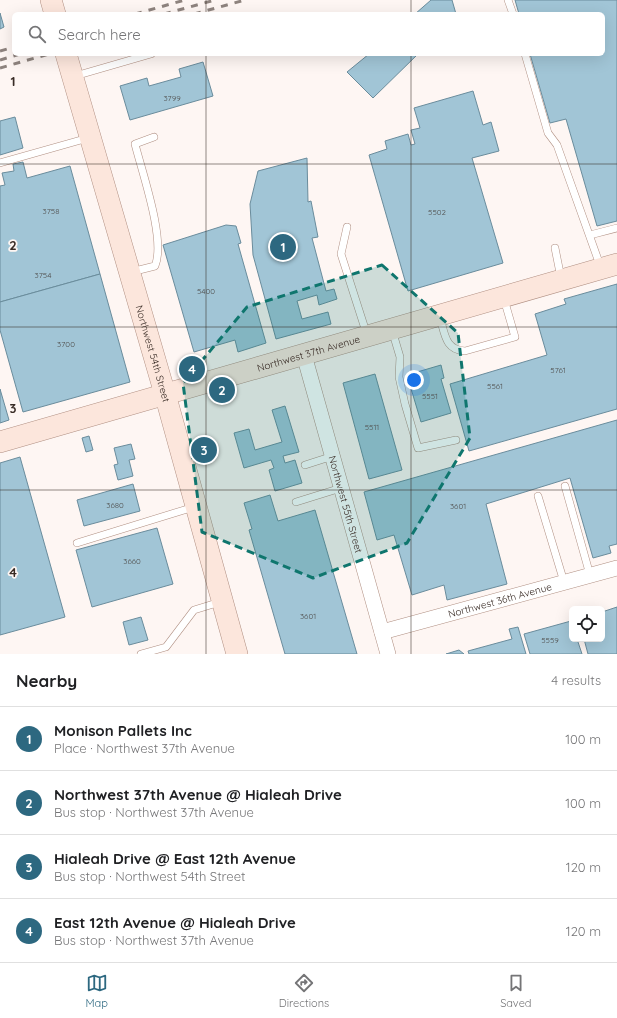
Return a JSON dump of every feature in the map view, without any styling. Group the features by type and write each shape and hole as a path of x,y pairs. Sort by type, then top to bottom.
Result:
{"main road":[{"path":"51,0 54,12"},
{"name":"Northwest 54th Street","path":"67,56 165,394 237,654"},
{"name":"Northwest 37th Avenue","path":"0,442 368,337 609,266"}],"street":[{"name":"Northwest 55th Street","path":"304,355 388,654"},
{"name":"Northwest 36th Avenue","path":"382,632 617,568"}],"lane":[{"path":"508,0 512,12"},
{"path":"72,77 144,56"},
{"path":"526,56 548,133 557,145 590,235 609,266"},
{"path":"0,163 90,137"},
{"path":"129,273 155,266 158,255 156,229 135,144 154,137"},
{"path":"347,227 341,254 368,337"},
{"path":"590,235 617,228"},
{"path":"555,248 562,280"},
{"path":"440,316 449,346 456,350 464,351 515,337 504,297"},
{"path":"392,330 400,357 399,377 418,448 456,440"},
{"path":"305,465 333,456"},
{"path":"564,486 590,575"},
{"path":"296,502 341,488"},
{"path":"538,496 564,582"},
{"path":"77,543 196,506"},
{"path":"141,654 167,650 194,610 222,602"}],"highlighted area":[{"path":"382,265 458,333 470,438 407,543 313,578 202,532 183,383 247,307"}],"building":[{"path":"431,0 452,0 455,12 417,12"},
{"path":"515,0 617,0 617,221 597,226 566,119 550,123 531,56 605,56 605,12 518,12"},
{"path":"0,13 4,27 0,29"},
{"path":"367,56 416,56 373,98 347,72"},
{"path":"203,62 213,96 130,120 120,86 147,78 149,86 181,77 179,69"},
{"path":"473,91 483,125 491,122 499,151 472,158 503,263 408,291 369,155 387,149 385,141 408,134 411,145 415,144 411,130 420,128 414,108"},
{"path":"15,117 23,148 0,155 0,121"},
{"path":"307,158 308,202 311,201 318,237 312,238 326,291 334,289 337,299 319,305 317,295 297,301 302,319 328,312 331,324 276,339 253,255 250,204 258,171"},
{"path":"23,162 27,178 70,166 100,274 0,302 0,186 5,185 2,173 14,171 13,164"},
{"path":"226,225 236,226 241,243 238,244 266,343 238,352 235,340 194,352 163,245"},
{"path":"100,274 130,382 23,412 0,330 0,302"},
{"path":"617,284 617,409 469,451 450,384 547,355 535,314 566,304 564,299"},
{"path":"441,365 444,378 441,379 451,413 421,422 407,375"},
{"path":"375,374 402,470 369,479 343,383"},
{"path":"0,389 9,420 0,423"},
{"path":"285,406 299,452 283,456 285,463 295,460 302,483 275,491 269,470 274,468 271,460 244,468 234,433 249,429 255,450 282,442 272,410"},
{"path":"617,420 617,544 609,546 611,553 593,558 570,478 486,504 507,584 447,600 444,585 412,595 394,535 377,540 364,492"},
{"path":"89,436 93,450 86,452 82,438"},
{"path":"131,444 135,459 129,460 133,476 118,480 114,465 118,464 114,448"},
{"path":"20,457 65,617 0,635 0,463"},
{"path":"133,484 140,511 84,526 77,500"},
{"path":"270,495 278,521 315,510 357,654 285,654 249,530 252,529 244,503"},
{"path":"157,528 173,584 92,607 76,550"},
{"path":"617,607 617,654 588,654 585,642 605,642 605,611"},
{"path":"141,617 148,640 129,645 123,622"},
{"path":"569,622 569,642 578,642 582,654 530,654 524,634"},
{"path":"518,627 526,654 469,654 468,651 512,639 509,629"},
{"path":"459,650 464,654 446,654"}],"railway":[{"path":"142,12 185,0"},
{"path":"171,12 215,0"},
{"path":"201,12 245,0"},
{"path":"0,51 12,48"},
{"path":"0,60 13,56"},
{"path":"0,68 42,56"}],"place":[{"name":"Monison Pallets Inc","path":"283,247"},
{"name":"East 12th Avenue @ Hialeah Drive","path":"192,369"},
{"name":"Northwest 37th Avenue @ Hialeah Drive","path":"222,390"},
{"name":"Hialeah Drive @ East 12th Avenue","path":"204,450"}]}
